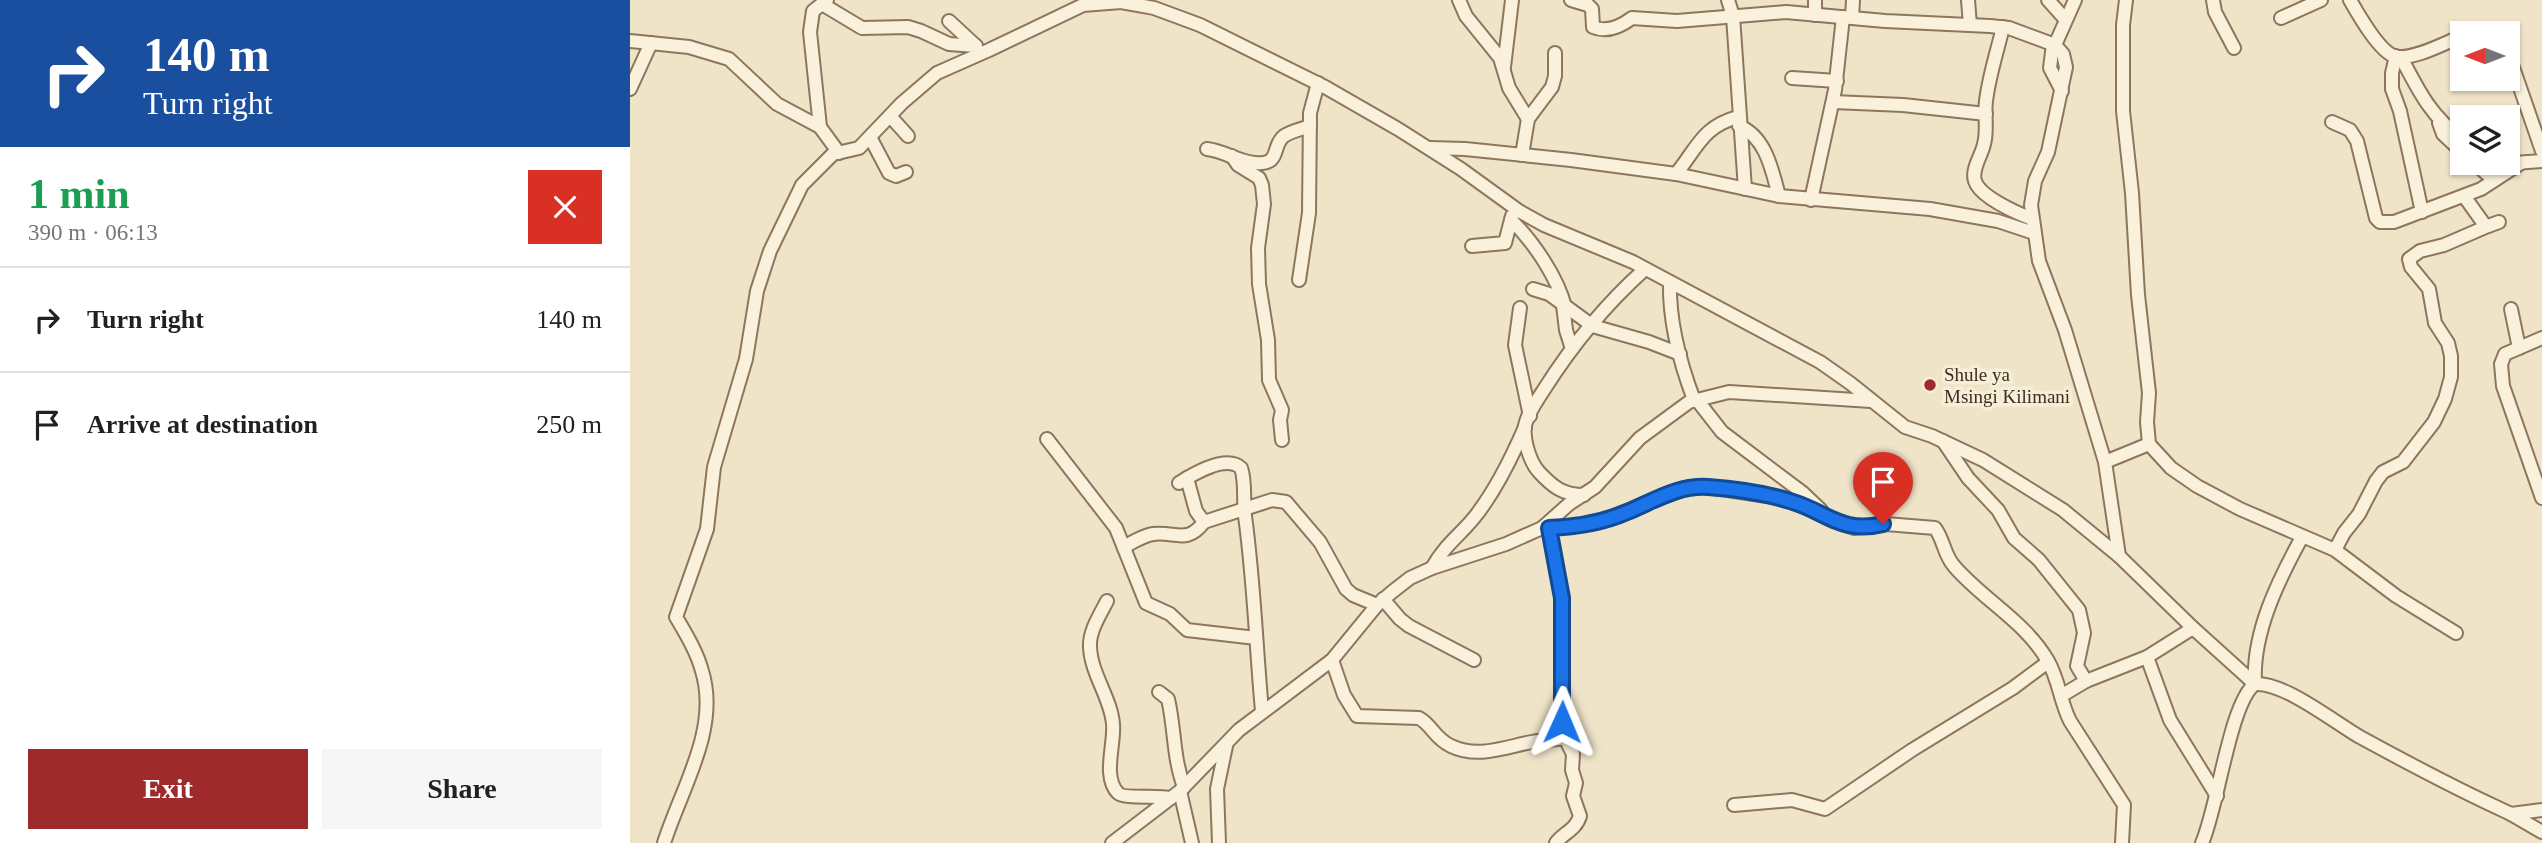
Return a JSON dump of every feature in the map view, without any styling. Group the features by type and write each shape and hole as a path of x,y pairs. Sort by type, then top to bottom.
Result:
{"street":[{"path":"1459,0 1466,16 1494,50 1504,67 1509,88 1528,119"},
{"path":"1504,67 1512,0"},
{"path":"1571,0 1588,5 1592,9 1592,24 1596,29 1621,27 1632,18 1677,21 1786,12 2003,27 2054,44 2066,61 2049,152 2035,181 2032,219 2039,261 2065,330 2105,462 2119,556"},
{"path":"1728,0 1732,16 1745,189"},
{"path":"1815,0 1815,15"},
{"path":"1811,200 1833,102 1847,17 1853,0"},
{"path":"1968,0 1970,25"},
{"path":"2048,0 2065,19"},
{"path":"2054,44 2075,0"},
{"path":"2126,0 2123,25 2123,111 2149,393 2149,444 2171,468 2197,486 2232,506 2335,550 2396,596 2456,633"},
{"path":"2213,0 2215,12 2234,48"},
{"path":"2281,18 2321,0"},
{"path":"2350,0 2382,47 2399,57 2422,96 2450,130"},
{"path":"820,127 810,33 813,11 825,2 862,28 908,27 921,30 948,44 976,46"},
{"path":"664,843 699,755 705,707 703,674 697,656 676,617 707,529 714,467 746,359 757,291 770,251 796,195 820,165 833,154 859,148 937,73 1089,2 1140,2 1200,25 1318,83 1429,148 1513,214 1595,245 1820,362 1905,427 1983,460 2046,498 2119,556 2255,684 2266,684 2283,691 2359,736 2542,832"},
{"path":"949,20 969,42 989,50"},
{"path":"2003,27 1989,82 1984,144 1974,180 1995,200 2032,219"},
{"path":"630,41 689,47 729,59 777,104 820,127 839,153"},
{"path":"2399,57 2432,49 2450,41"},
{"path":"630,89 651,43"},
{"path":"1522,155 1528,119 1552,87 1555,54"},
{"path":"2399,57 2392,73 2392,89 2400,111 2422,212"},
{"path":"1792,78 1837,80"},
{"path":"1298,279 1309,213 1310,113 1318,83"},
{"path":"2520,88 2542,151"},
{"path":"1833,102 1903,105 1986,114"},
{"path":"890,116 908,136"},
{"path":"2439,119 2443,134 2450,141"},
{"path":"1675,174 1705,133 1715,125 1739,121 1760,143 1779,196"},
{"path":"2332,122 2350,130 2357,141 2376,218 2380,222 2394,222 2464,196 2500,175"},
{"path":"1207,149 1222,151 1250,163 1268,162 1276,154 1284,136 1310,126"},
{"path":"870,137 889,173 896,176 906,172"},
{"path":"1429,148 1522,155 1675,174 1811,200 1930,209 1998,221 2034,233"},
{"path":"1232,156 1238,165 1259,178 1264,194 1258,248 1260,291 1266,327 1269,380 1282,410 1282,440"},
{"path":"2520,162 2542,161"},
{"path":"2488,175 2494,180"},
{"path":"2335,550 2376,481 2383,472 2403,462 2434,422 2445,399 2451,377 2448,343 2435,323 2429,289 2411,267 2409,259 2420,251 2493,224 2482,223 2464,196"},
{"path":"1472,246 1505,243 1513,214"},
{"path":"1513,214 1552,275 1564,306 1566,330 1572,349"},
{"path":"1432,568 1446,545 1465,528 1485,502 1508,463 1537,400 1589,324 1646,270"},
{"path":"1670,283 1670,314 1695,400 1722,432 1803,493 1833,522"},
{"path":"1533,289 1549,294 1589,324 1680,354"},
{"path":"1520,308 1515,345 1530,455 1535,467 1557,490 1572,495 1585,495"},
{"path":"2511,309 2519,348"},
{"path":"2542,338 2505,354 2501,364 2503,386 2542,498"},
{"path":"1545,528 1569,504 1585,495 1603,479 1640,438 1669,415 1695,400 1729,392 1871,401"},
{"path":"1047,439 1116,528 1146,603 1170,614 1187,630 1256,638"},
{"path":"1943,441 1968,478 1998,510 2014,538 2039,560 2075,603 2084,633 2077,666 2086,681"},
{"path":"2105,462 2149,444"},
{"path":"1204,522 1196,512 1183,480 1200,470 1237,464 1243,473 1244,508 1254,581 1262,711"},
{"path":"1112,843 1178,792 1262,711 1332,660 1380,602 1410,578 1545,528 1598,522 1689,487 1708,487 1780,498 1803,506 1833,522 1858,528 1886,524 1935,528 1951,564 2024,630 2048,662 2073,727 2124,805 2122,843"},
{"path":"1124,548 1155,533 1188,535 1204,522 1244,508 1272,500 1286,502 1320,542 1346,589 1353,595 1380,602 1409,625 1474,660"},
{"path":"1545,528 1562,598 1562,722 1564,738 1573,754 1572,770 1576,783 1573,796 1580,816 1568,834 1556,843"},
{"path":"2202,843 2217,796 2237,713 2244,695 2255,684 2259,638 2284,572 2302,537"},
{"path":"1107,601 1090,636 1090,646 1104,697 1112,714 1114,729 1110,773 1114,786 1117,793 1123,796 1178,792"},
{"path":"2061,696 2086,681 2147,657 2193,628"},
{"path":"2147,657 2170,720 2217,796"},
{"path":"1332,660 1344,695 1357,716 1419,718 1426,722 1434,735 1442,741 1474,752 1564,738"},
{"path":"1734,805 1792,800 1825,809 1917,747 2013,688 2048,662"},
{"path":"1159,692 1168,699 1175,734 1178,792 1192,843"},
{"path":"1219,843 1217,789 1227,743"},
{"path":"2511,814 2542,810"}],"place":[{"name":"Shule ya Msingi Kilimani","path":"1930,385"}],"route":[{"path":"1562,722 1561,583 1551,549 1549,528 1598,522 1689,487 1708,487 1780,498 1803,506 1833,522 1854,528 1883,524"}]}
